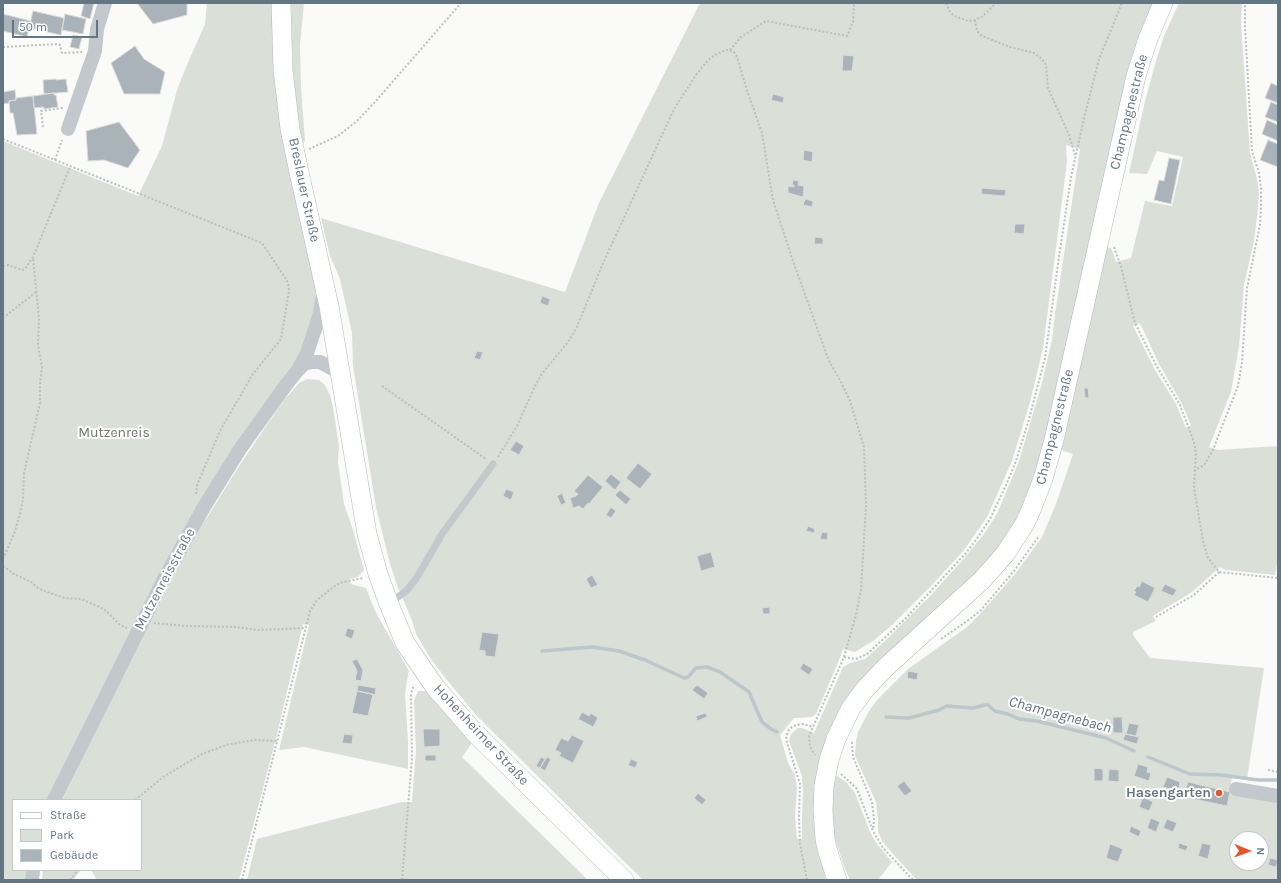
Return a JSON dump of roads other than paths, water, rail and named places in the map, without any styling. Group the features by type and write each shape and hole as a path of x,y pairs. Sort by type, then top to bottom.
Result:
{"main road":[{"name":"Breslauer Straße","path":"281,3 283,70 290,129 324,279 341,376"},
{"name":"Champagnestraße","path":"837,880 828,852 826,839 823,811 824,786 829,760 844,739 852,708 866,688 896,658 982,580 1005,554 1024,525 1043,479 1054,440 1136,76 1148,39 1163,3"},
{"name":"Hohenheimer Straße","path":"341,376 367,534 378,574 405,643 435,688 475,733 624,880"}],"street":[{"path":"68,129 96,51 97,29 105,3"},
{"name":"Mutzenreisstraße","path":"54,799 140,625 204,507 240,449 298,370 307,352 318,319 324,279"},
{"name":"Mutzenreisstraße","path":"298,370 307,362 316,361 327,365 337,371 341,376"},
{"path":"1236,789 1278,796"}],"lane":[{"path":"389,604 406,591 416,579 445,530 493,464"}],"waterway":[{"name":"Champagnebach","path":"542,651 592,647 619,651 645,660 684,678 688,677 696,668 707,667 720,672 749,692 762,722 777,732"},
{"name":"Champagnebach","path":"886,717 909,718 939,710 947,706 973,708 988,705 995,711 1008,714 1019,719 1037,721 1106,738 1134,751"},
{"name":"Champagnebach","path":"1148,757 1190,774 1221,775 1258,780 1278,780"}],"place":[{"name":"Hasengarten","path":"1219,793"}],"park label":[{"name":"Mutzenreis","path":"114,433"}]}
